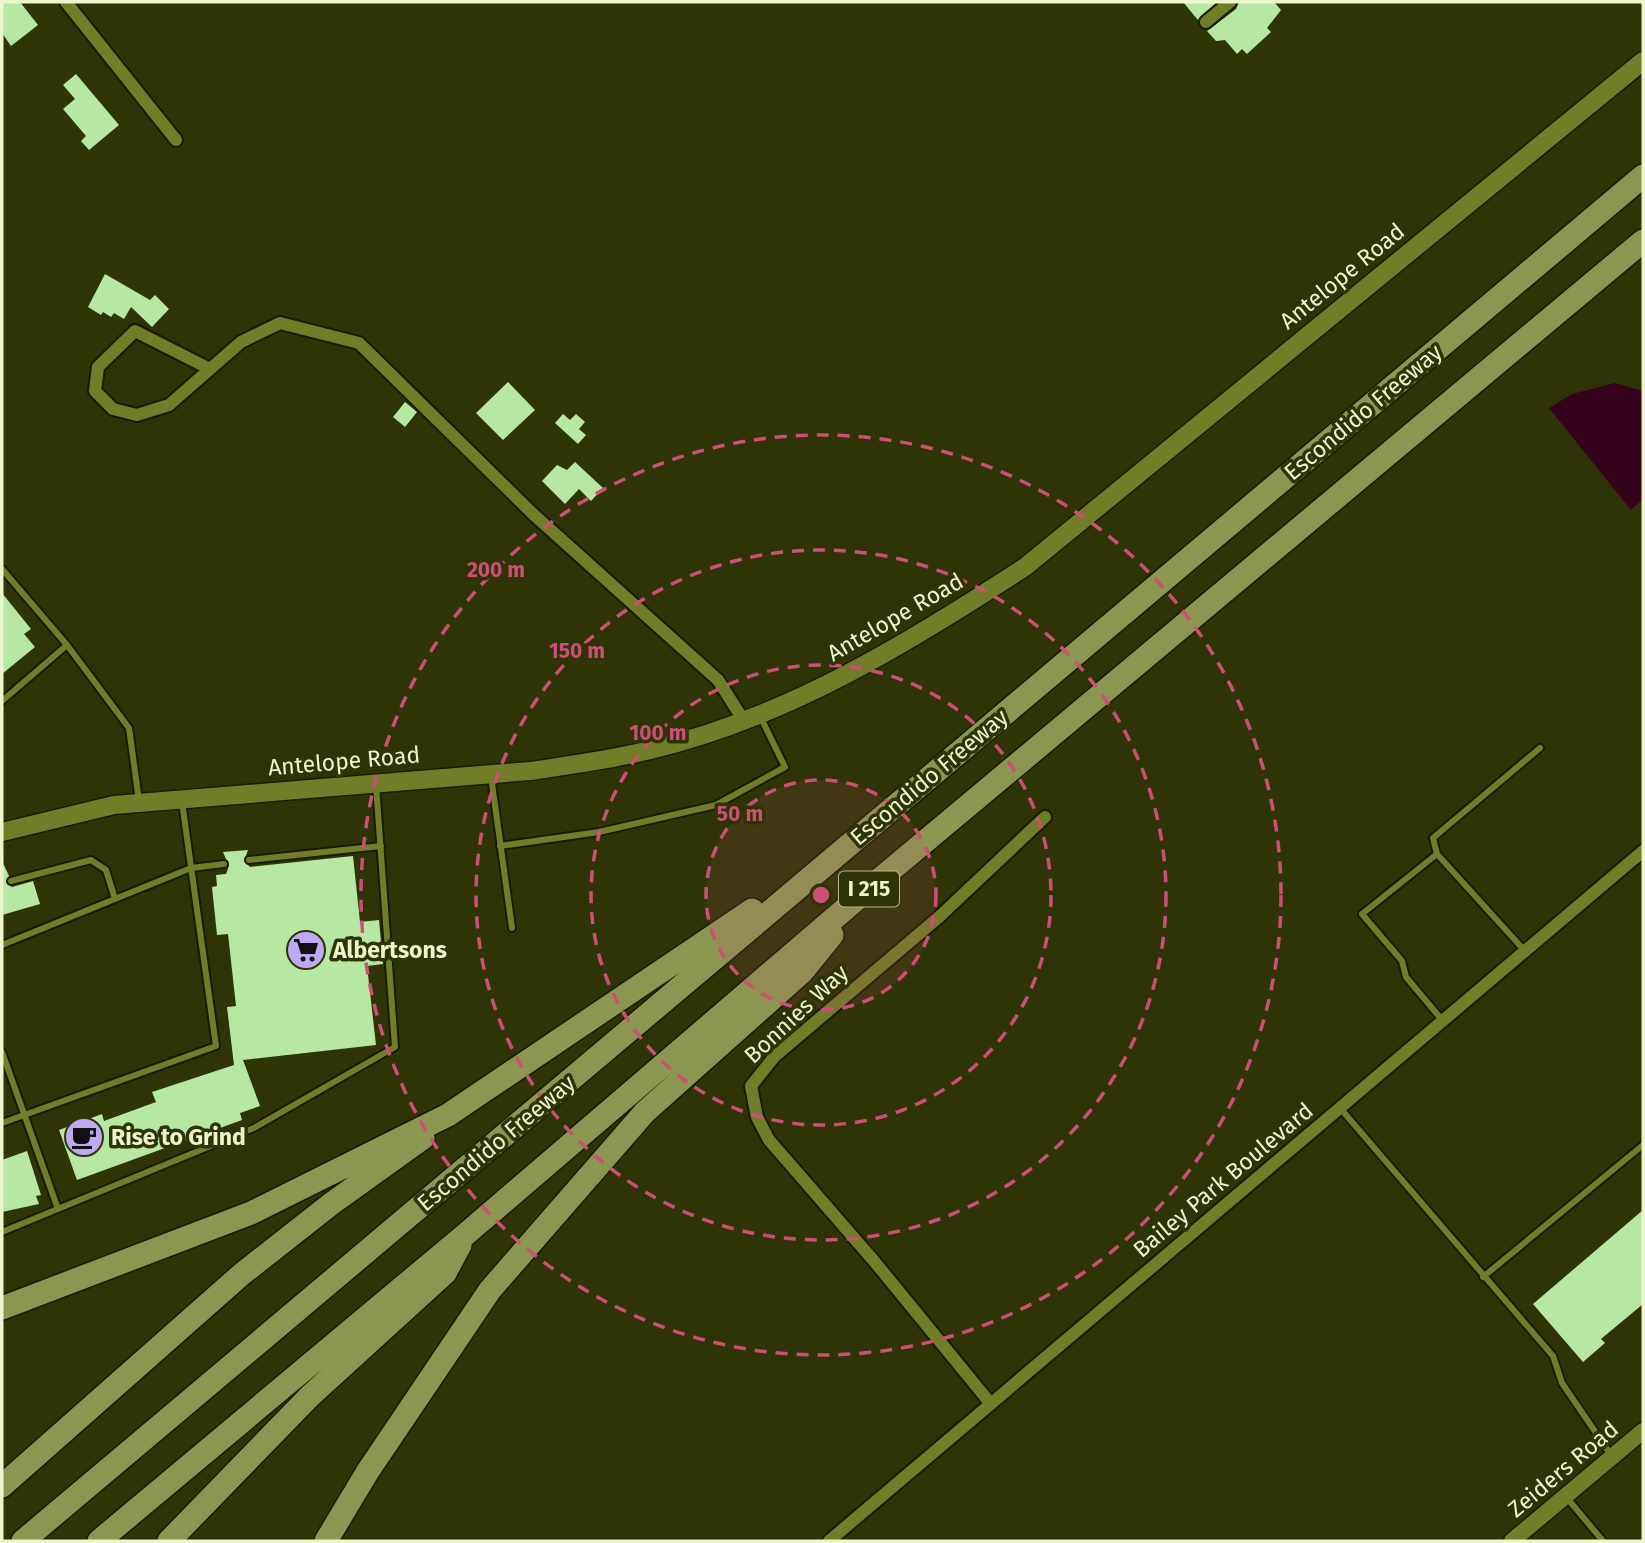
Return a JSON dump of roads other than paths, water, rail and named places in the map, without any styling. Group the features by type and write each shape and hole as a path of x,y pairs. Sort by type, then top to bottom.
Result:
{"highway":[{"name":"Escondido Freeway","path":"23,1541 1643,176"},
{"name":"Escondido Freeway","path":"99,1541 466,1234 873,886 1643,241"},
{"path":"2,1308 251,1213 448,1115 845,847"},
{"path":"326,1541 368,1471 490,1290 645,1112 802,972 873,886"},
{"path":"2,1486 242,1274 331,1204 420,1141 448,1115"},
{"path":"169,1541 310,1396 445,1273 466,1234"}],"main road":[{"name":"Antelope Road","path":"2,832 70,814 140,803 491,774 585,763 652,750 752,718 850,673 952,615 1024,567 1643,61"}],"street":[{"path":"66,2 176,140"},
{"path":"1206,22 1230,2"},
{"path":"210,369 135,331 98,367 96,391 113,409 137,415 169,405 241,342 280,323 359,343 533,514 718,680 752,718"},
{"name":"Bonnies Way","path":"991,1404 874,1261 769,1140 757,1117 751,1086 774,1057 939,917 1045,817"},
{"name":"Bailey Park Boulevard","path":"829,1541 1643,851"},
{"name":"Zeiders Road","path":"1512,1541 1643,1431"}],"lane":[{"path":"2,569 67,645 129,728 140,803"},
{"path":"2,701 67,645"},
{"path":"500,846 600,832 716,805 785,767 752,718"},
{"path":"1525,951 1437,854 1433,838 1540,748"},
{"path":"491,774 512,928"},
{"path":"2,1231 254,1128 395,1047 376,783"},
{"path":"2,1123 216,1046 182,799"},
{"path":"249,860 381,846"},
{"path":"1437,854 1362,914 1402,961 1406,976 1443,1021"},
{"path":"11,881 91,860 106,870 115,899"},
{"path":"2,946 191,868 224,864"},
{"path":"2,1052 58,1209"},
{"path":"1340,1108 1553,1356 1562,1383 1612,1457"},
{"path":"1483,1277 1643,1145"},
{"path":"1566,1496 1603,1541"}],"place":[{"name":"Albertsons","path":"306,950"},
{"name":"Rise to Grind","path":"84,1137"}]}
